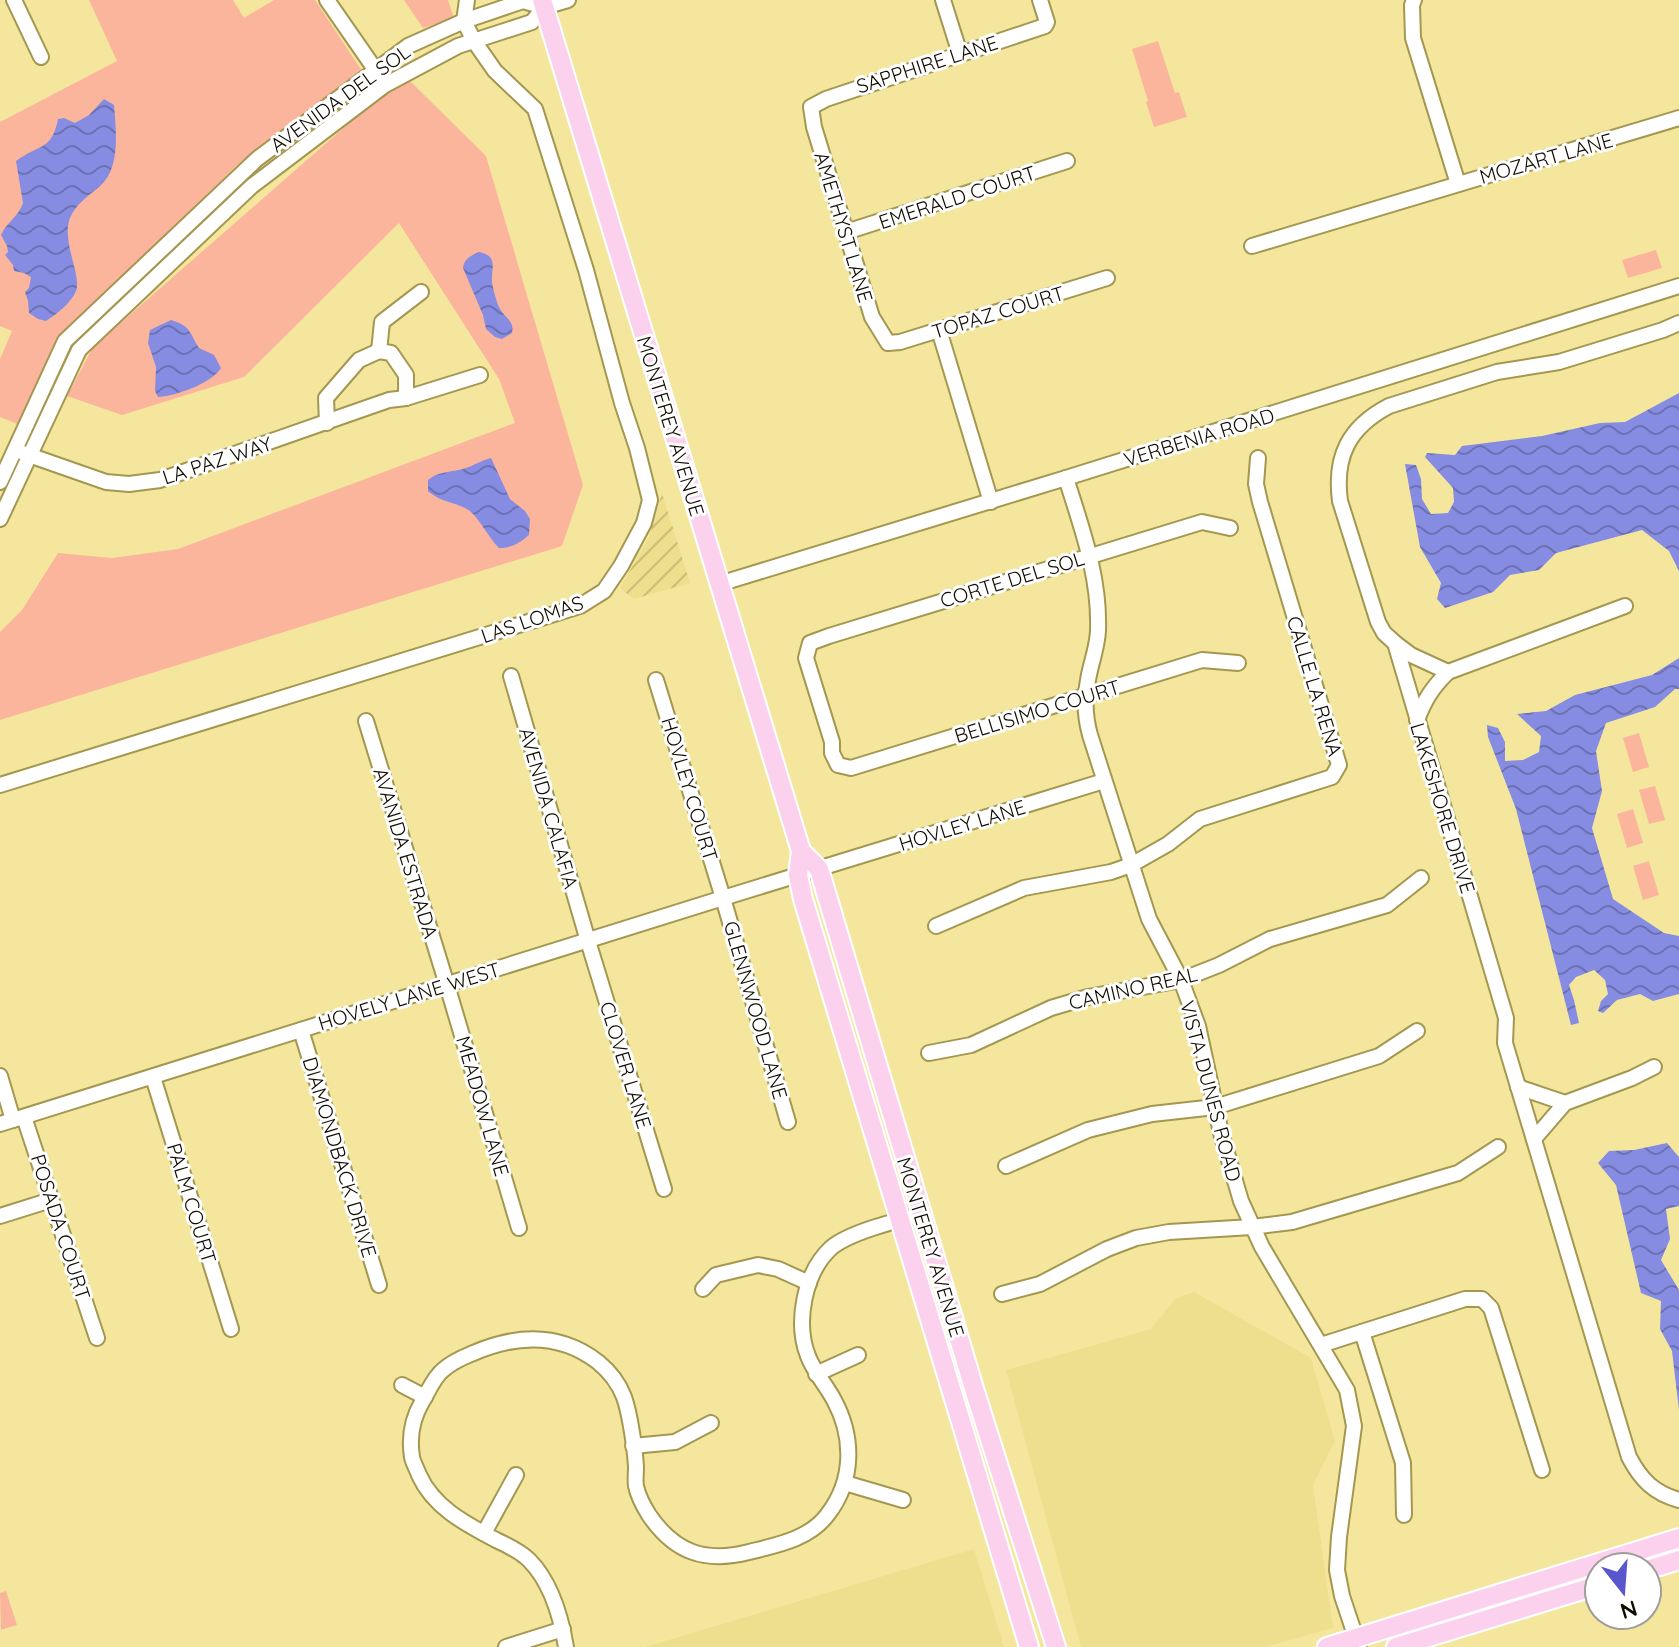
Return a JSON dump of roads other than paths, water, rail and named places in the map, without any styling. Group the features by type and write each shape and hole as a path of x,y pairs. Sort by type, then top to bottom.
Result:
{"main road":[{"name":"MONTEREY AVENUE","path":"543,4 801,851 798,875 1029,1647"},
{"name":"MONTEREY AVENUE","path":"801,851 819,869 920,1215 1056,1647"},
{"path":"1327,1647 1358,1643 1679,1538"},
{"path":"1396,1647 1583,1590"},
{"path":"1050,1628 1062,1635 1069,1647"}],"street":[{"path":"14,0 41,57"},
{"path":"327,0 385,85"},
{"path":"464,21 467,0"},
{"path":"543,4 568,0"},
{"path":"943,0 960,54"},
{"name":"SAPPHIRE LANE","path":"811,107 847,91 1045,26 1047,22 1040,0"},
{"name":"MOZART LANE","path":"1414,0 1413,38 1458,184 1679,118"},
{"name":"AVENIDA DEL SOL","path":"0,482 22,453 58,397 79,350 252,186 385,85 458,46 532,22 543,4 523,1 464,21 408,46 257,159 65,341 22,453 0,519"},
{"name":"LAS LOMAS","path":"0,785 580,606 604,591 621,566 644,523 650,500 586,270 535,109 495,71 464,21"},
{"name":"AMETHYST LANE","path":"811,107 814,127 872,317 888,343"},
{"name":"EMERALD COURT","path":"846,232 1067,161"},
{"path":"1252,246 1458,184"},
{"name":"TOPAZ COURT","path":"888,343 900,342 1107,278"},
{"name":"VERBENIA ROAD","path":"719,584 1679,286"},
{"path":"379,351 382,322 421,292"},
{"name":"LAKESHORE DRIVE","path":"1679,323 1559,362 1497,372 1389,406 1360,426 1349,441 1339,469 1340,501 1378,622 1395,643 1506,1018 1505,1043 1629,1457 1637,1473 1650,1487 1679,1500"},
{"path":"939,330 991,502"},
{"path":"327,423 326,398 359,360 379,351 391,353 406,375 406,398"},
{"name":"LA PAZ WAY","path":"22,453 96,479 129,484 160,480 389,400 406,398 480,375"},
{"name":"CALLE LA RENA","path":"936,926 1024,888 1111,872 1131,865 1168,844 1200,819 1332,777 1339,765 1260,502 1256,484 1258,458"},
{"name":"VISTA DUNES ROAD","path":"1066,478 1090,555 1097,594 1097,651 1088,678 1085,718 1104,781 1149,919 1181,980 1198,1026 1231,1170 1252,1227 1347,1390 1354,1426 1337,1570 1358,1643"},
{"name":"CORTE DEL SOL","path":"838,765 806,658 810,643 1202,522 1230,528"},
{"path":"1417,720 1424,700 1448,672 1625,606"},
{"path":"1395,643 1411,655 1448,672"},
{"name":"BELLISIMO COURT","path":"838,765 851,768 1202,660 1238,663"},
{"name":"AVENIDA CALAFIA","path":"511,676 588,941"},
{"name":"HOVLEY COURT","path":"656,680 723,898"},
{"name":"AVANIDA ESTRADA","path":"366,721 447,985"},
{"name":"HOVLEY LANE","path":"819,869 1104,781"},
{"name":"HOVELY LANE WEST","path":"13,1121 819,869"},
{"name":"CAMINO REAL","path":"929,1053 971,1045 1051,1008 1088,997 1181,980 1270,939 1387,905 1421,878"},
{"name":"GLENNWOOD LANE","path":"723,898 788,1122"},
{"name":"CLOVER LANE","path":"588,941 664,1189"},
{"name":"MEADOW LANE","path":"447,985 519,1228"},
{"name":"DIAMONDBACK DRIVE","path":"301,1030 379,1285"},
{"path":"1006,1166 1088,1130 1152,1114 1215,1107 1379,1056 1417,1031"},
{"path":"1534,1139 1565,1103 1654,1067"},
{"name":"POSADA COURT","path":"0,1076 13,1121 51,1200 97,1338"},
{"name":"PALM COURT","path":"153,1077 231,1329"},
{"path":"1518,1087 1565,1103"},
{"path":"1002,1294 1040,1284 1107,1249 1136,1238 1169,1232 1292,1222 1458,1173 1498,1147"},
{"path":"0,1216 51,1200"},
{"path":"566,1647 563,1629 541,1574 527,1558 458,1519 437,1502 412,1460 410,1435 417,1410 441,1371 461,1358 506,1342 531,1338 558,1341 587,1355 611,1374 624,1397 636,1465 636,1485 644,1507 668,1540 688,1551 729,1557 803,1536 826,1517 843,1492 848,1467 848,1435 834,1400 816,1374 806,1352 802,1326 803,1302 809,1283 831,1248 850,1237 920,1215"},
{"path":"703,1289 716,1275 758,1265 778,1269 809,1283"},
{"path":"1321,1345 1465,1299 1482,1299 1491,1308 1542,1470"},
{"path":"1362,1332 1403,1463 1404,1515"},
{"path":"816,1374 858,1355"},
{"path":"402,1385 425,1397"},
{"path":"633,1446 675,1442 711,1423"},
{"path":"484,1533 516,1475"},
{"path":"845,1483 903,1500"},
{"path":"506,1647 563,1629"}],"water":[{"path":"104,99 114,105 114,160 106,179 79,204 70,218 68,237 76,291 55,315 46,321 38,319 29,313 25,292 31,277 14,271 5,255 7,246 1,235 23,203 16,161 48,142 58,119 75,123 89,115"},
{"path":"479,252 492,260 496,298 512,325 512,333 502,339 486,329 463,268 468,258"},
{"path":"171,320 186,327 199,348 214,355 221,368 210,379 193,388 158,397 155,391 156,367 148,343 150,330"},
{"path":"1679,393 1679,571 1669,551 1642,530 1556,553 1539,570 1510,575 1493,592 1445,608 1437,599 1441,583 1420,547 1405,464 1416,465 1421,479 1422,499 1431,514 1448,513 1454,502 1453,488 1425,457 1427,453 1455,455 1462,446 1542,436 1600,423 1625,422"},
{"path":"491,458 510,499 530,519 529,535 503,548 495,544 470,511 428,491 428,480 433,477"},
{"path":"1679,658 1679,689 1655,707 1606,723 1596,751 1602,791 1592,828 1613,899 1664,933 1679,936 1679,994 1653,1001 1640,994 1617,1000 1603,1013 1598,1011 1601,1001 1608,994 1605,980 1594,970 1576,977 1569,985 1579,1023 1571,1025 1516,809 1488,737 1487,725 1498,728 1505,742 1505,761 1523,760 1539,752 1541,736 1517,714 1546,711 1575,695 1652,675"},
{"path":"1667,1143 1679,1157 1679,1206 1666,1209 1670,1239 1661,1260 1679,1290 1679,1410 1672,1351 1660,1329 1661,1301 1641,1293 1616,1185 1598,1163 1609,1151 1634,1150"}]}
